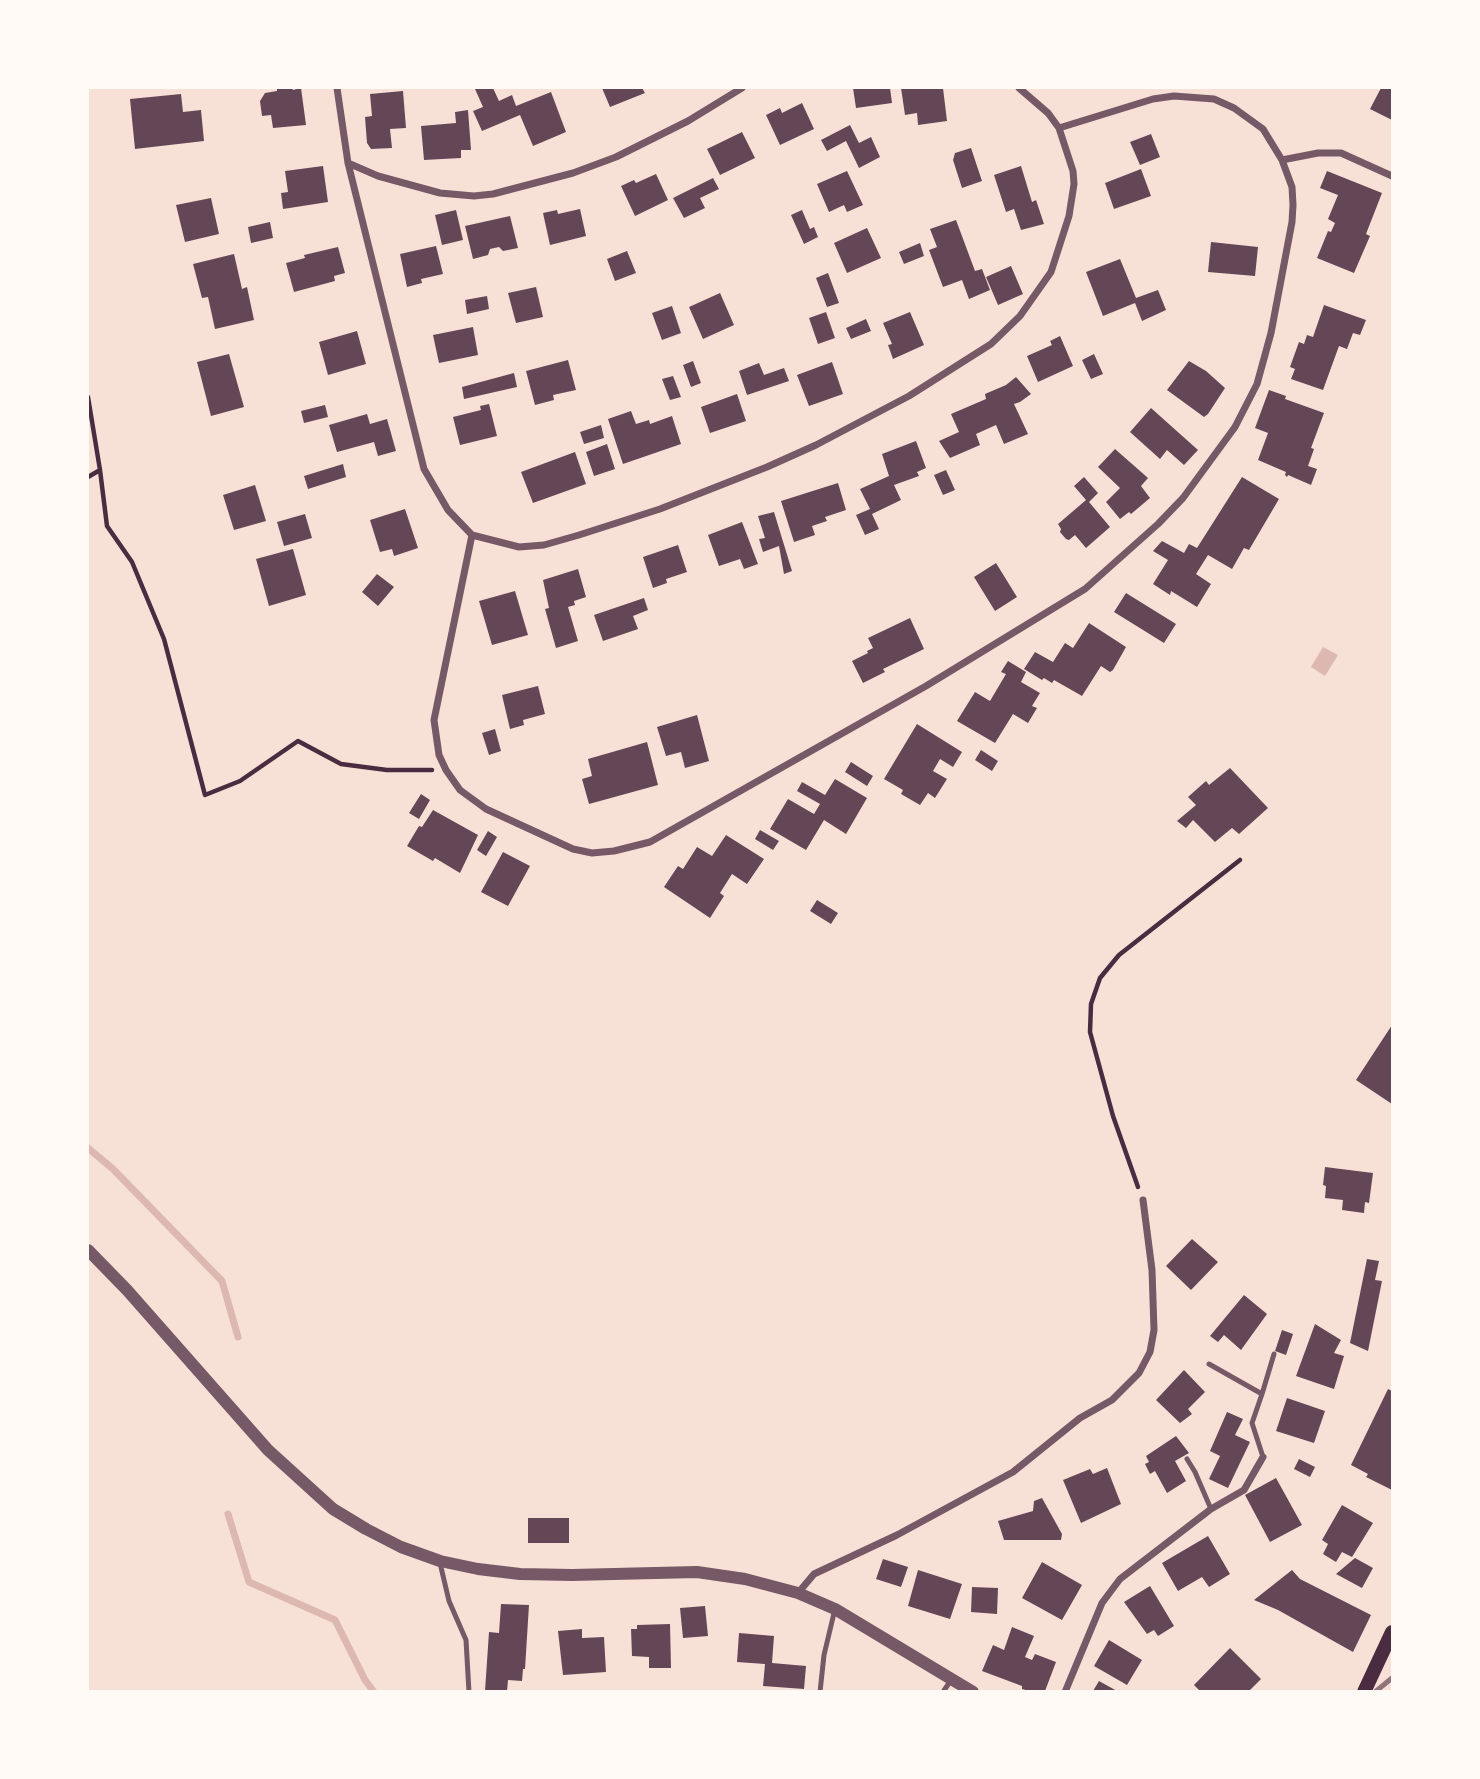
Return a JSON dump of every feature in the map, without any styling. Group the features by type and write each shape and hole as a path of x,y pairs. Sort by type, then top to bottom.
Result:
{"main road":[{"path":"1363,1692 1392,1632"}],"street":[{"path":"337,88 348,163 424,469 448,510 472,535 519,547 544,545 660,509 816,444 909,396 991,344 1020,316 1051,272 1069,216 1074,179 1059,128 1048,113 1019,88"},
{"path":"348,163 378,176 440,193 474,196 493,194 573,173 616,157 688,121 741,88"},
{"path":"472,535 433,720 439,755 460,790 486,809 573,849 592,852 614,851 650,842 926,686 1085,589 1149,533 1183,498 1235,427 1257,384 1271,333 1292,222 1292,187 1282,160 1263,129 1234,108 1214,99 1174,96 1153,99 1059,128"},
{"path":"1282,160 1318,153 1340,153 1392,176"},
{"path":"798,1593 814,1574 897,1535 1013,1472 1080,1418 1112,1400 1139,1373 1150,1352 1154,1330 1152,1270 1143,1200"},
{"path":"88,1250 268,1450 332,1509 366,1530 439,1561 478,1569 520,1574 697,1572 745,1579 798,1593 835,1609 973,1692"},
{"path":"1065,1692 1102,1603 1120,1579 1212,1509 1244,1490 1263,1457"}],"lane":[{"path":"1263,1457 1252,1423 1274,1354"},
{"path":"1209,1364 1262,1394"},
{"path":"1187,1459 1212,1509"},
{"path":"439,1561 449,1601 466,1640 469,1692"},
{"path":"820,1692 824,1655 835,1609"},
{"path":"943,1692 952,1679"}],"path":[{"path":"88,397 107,526 132,562 164,639 205,795 240,781 298,741 341,764 387,770 446,770"},
{"path":"88,477 100,470"},
{"path":"1143,1200 1113,1116 1093,1044 1090,1032 1091,1004 1100,978 1119,955 1240,860"}],"shaded area":[{"path":"1323,647 1338,655 1325,676 1311,667"}],"building":[{"path":"277,88 301,88 306,125 273,128 271,115 262,116 260,101 265,93 277,91"},
{"path":"493,88 499,101 512,95 516,106 551,92 566,132 533,146 520,115 482,131 473,111 483,107 475,89"},
{"path":"602,88 642,88 645,93 610,107"},
{"path":"853,88 890,88 892,103 856,108"},
{"path":"901,88 943,88 947,121 918,125 917,113 905,115"},
{"path":"1381,88 1392,88 1392,120 1370,109"},
{"path":"403,91 406,128 390,129 392,148 371,149 367,143 365,117 372,116 370,94"},
{"path":"181,94 183,112 201,110 204,141 135,149 130,99"},
{"path":"802,103 814,129 780,145 766,115 780,108 782,113"},
{"path":"468,110 471,150 461,150 461,158 424,160 421,126 456,123 455,112"},
{"path":"850,125 859,143 871,137 880,157 859,168 846,141 827,151 821,140"},
{"path":"742,132 755,158 720,175 707,149"},
{"path":"1151,134 1160,157 1140,165 1130,142"},
{"path":"971,148 982,181 962,188 953,160 955,153"},
{"path":"323,166 328,202 283,209 281,193 288,192 285,171"},
{"path":"1021,166 1032,202 1036,200 1044,224 1021,230 1014,209 1006,212 994,175"},
{"path":"1141,169 1151,196 1114,209 1105,183"},
{"path":"847,171 863,205 847,212 844,205 829,212 817,184"},
{"path":"1327,171 1382,193 1366,234 1370,236 1354,273 1317,258 1328,231 1331,232 1335,223 1328,219 1338,195 1320,188"},
{"path":"656,174 668,200 635,216 621,186"},
{"path":"713,178 719,189 700,198 705,208 684,218 673,198"},
{"path":"211,198 219,234 185,242 176,205"},
{"path":"580,209 586,236 550,245 543,213 557,210 558,214"},
{"path":"456,210 463,240 442,245 435,215"},
{"path":"802,210 810,229 814,227 818,237 804,244 791,215"},
{"path":"510,216 518,248 503,251 499,247 490,249 488,255 473,259 465,226"},
{"path":"956,220 975,271 982,269 990,290 969,299 962,280 943,287 929,250 937,247 930,229"},
{"path":"270,222 273,238 251,243 248,227"},
{"path":"867,228 881,258 847,273 834,243"},
{"path":"1211,242 1258,247 1255,276 1208,272"},
{"path":"920,243 924,256 904,264 899,252"},
{"path":"436,246 443,274 421,279 422,283 407,287 400,254"},
{"path":"338,247 345,273 334,276 335,281 294,292 286,263 305,258 304,255"},
{"path":"627,251 636,273 615,281 607,259"},
{"path":"234,254 242,289 247,287 254,320 215,329 208,297 202,298 193,264"},
{"path":"1120,259 1136,298 1158,290 1166,310 1142,321 1135,303 1103,316 1086,272"},
{"path":"1011,266 1023,294 998,305 986,277"},
{"path":"828,273 839,303 827,307 816,278"},
{"path":"536,287 543,317 516,323 508,293"},
{"path":"720,293 734,325 703,339 689,307"},
{"path":"487,296 489,309 467,314 465,300"},
{"path":"1324,305 1366,320 1360,335 1353,333 1347,349 1339,346 1323,390 1291,379 1295,369 1290,367 1299,342 1304,344 1307,335 1313,337"},
{"path":"672,306 681,333 662,340 652,313"},
{"path":"826,312 835,338 818,344 809,318"},
{"path":"910,312 924,345 893,359 888,345 892,344 883,323"},
{"path":"866,319 871,331 851,339 846,328"},
{"path":"473,327 478,355 439,363 433,335"},
{"path":"357,331 366,364 328,375 319,342"},
{"path":"1060,336 1073,366 1038,382 1027,356 1052,345 1050,341"},
{"path":"229,354 244,407 211,416 197,362"},
{"path":"1094,354 1103,374 1091,379 1082,360"},
{"path":"568,360 576,390 553,395 554,400 535,405 526,371"},
{"path":"693,361 701,383 691,387 683,365"},
{"path":"1189,361 1206,371 1225,388 1204,417 1167,390"},
{"path":"832,362 843,394 809,406 797,375"},
{"path":"759,363 764,375 784,368 789,381 747,395 739,371"},
{"path":"514,373 517,387 464,399 462,387"},
{"path":"673,376 681,397 670,400 662,379"},
{"path":"1016,377 1031,394 1014,404 1028,434 1004,444 996,425 976,434 980,445 950,458 939,441 959,432 951,414 986,399 985,394 1006,385"},
{"path":"1269,390 1286,396 1285,399 1324,413 1311,448 1314,449 1308,466 1317,469 1311,485 1288,475 1287,477 1286,472 1258,460 1268,433 1255,428"},
{"path":"737,394 746,421 710,433 701,407"},
{"path":"489,404 497,436 460,445 453,417 481,410 480,406"},
{"path":"325,405 328,417 304,423 301,411"},
{"path":"1151,408 1198,450 1184,465 1167,450 1160,459 1130,432"},
{"path":"631,411 636,424 649,420 650,424 672,416 681,444 623,464 608,419"},
{"path":"367,414 370,424 387,419 396,451 378,456 374,442 337,452 329,425"},
{"path":"601,425 604,438 584,444 580,432"},
{"path":"916,441 926,468 917,472 919,476 894,485 901,500 872,514 879,529 865,535 856,515 870,509 860,489 889,476 882,454"},
{"path":"607,444 615,469 594,476 586,452"},
{"path":"1115,449 1148,478 1141,486 1150,498 1131,514 1129,512 1120,519 1106,502 1120,488 1098,467"},
{"path":"575,452 586,484 533,503 521,472"},
{"path":"343,464 346,477 308,489 304,476"},
{"path":"946,470 955,490 943,495 934,475"},
{"path":"1084,477 1098,493 1089,502 1110,527 1086,548 1075,535 1069,540 1066,539 1058,524 1086,500 1074,486"},
{"path":"1242,477 1279,499 1249,550 1244,548 1232,569 1208,555 1196,574 1211,584 1197,607 1171,591 1170,595 1153,584 1168,560 1153,551 1162,541 1184,553 1189,544 1197,548"},
{"path":"838,483 846,510 825,517 827,521 812,526 815,535 794,542 781,501"},
{"path":"255,485 266,521 234,530 223,495"},
{"path":"405,509 418,548 394,556 392,549 380,552 370,520"},
{"path":"774,512 792,571 784,574 779,546 763,552 759,539 765,538 758,516"},
{"path":"305,514 312,538 284,546 277,522"},
{"path":"742,522 758,564 744,569 740,559 719,566 708,535"},
{"path":"678,545 687,572 666,579 667,583 653,588 643,557"},
{"path":"293,549 306,595 269,606 256,559"},
{"path":"996,563 1017,597 995,611 974,577"},
{"path":"578,569 586,597 574,601 575,605 568,607 578,641 556,648 545,609 549,608 543,580"},
{"path":"377,574 394,587 378,606 362,592"},
{"path":"515,591 528,635 492,645 479,601"},
{"path":"1126,593 1176,624 1164,643 1114,612"},
{"path":"644,598 648,610 633,616 638,629 603,641 594,615"},
{"path":"910,618 924,649 883,669 885,672 863,683 852,661 873,648 868,638"},
{"path":"1089,623 1126,647 1113,670 1110,672 1101,666 1082,696 1054,680 1052,683 1044,678 1042,680 1024,669 1035,652 1053,662 1065,643 1073,648"},
{"path":"1008,661 1026,672 1021,682 1040,693 1032,706 1037,708 1028,723 1013,714 995,743 957,721 975,692 990,701 1006,674 1001,672"},
{"path":"538,686 545,714 523,720 524,725 510,729 502,695"},
{"path":"697,715 709,761 685,768 681,752 666,756 657,727"},
{"path":"917,724 962,752 953,767 940,759 933,771 947,779 935,798 928,793 920,805 901,794 903,790 884,779"},
{"path":"495,729 501,751 489,755 482,733"},
{"path":"647,742 658,785 589,804 582,779 592,776 588,759"},
{"path":"981,750 998,761 992,771 975,760"},
{"path":"851,762 873,776 867,786 845,772"},
{"path":"1230,768 1268,808 1239,834 1232,828 1215,842 1193,820 1186,828 1177,821 1196,805 1188,797 1206,781 1209,785"},
{"path":"835,779 867,798 846,834 824,820 806,850 770,829 788,799 814,814 820,804 797,791 802,782 825,795"},
{"path":"421,794 430,800 419,819 409,813"},
{"path":"433,810 478,835 460,873 407,846"},
{"path":"760,830 779,841 773,850 755,839"},
{"path":"488,831 497,837 486,856 477,850"},
{"path":"726,835 764,859 747,884 732,874 720,893 724,896 710,918 664,887 678,866 683,869 697,847 712,856"},
{"path":"503,852 530,866 508,906 481,892"},
{"path":"817,900 838,913 831,924 810,911"},
{"path":"1392,1025 1392,1104 1356,1080"},
{"path":"1325,1167 1373,1173 1369,1203 1365,1202 1364,1213 1342,1210 1343,1200 1325,1198"},
{"path":"1192,1239 1218,1262 1191,1290 1166,1266"},
{"path":"1367,1259 1379,1261 1375,1280 1382,1281 1368,1351 1350,1343"},
{"path":"1244,1295 1267,1314 1241,1350 1224,1335 1218,1342 1210,1336"},
{"path":"1315,1324 1341,1340 1334,1353 1344,1356 1334,1389 1296,1376"},
{"path":"1282,1330 1293,1334 1286,1355 1275,1351"},
{"path":"1184,1370 1205,1392 1188,1409 1192,1414 1180,1423 1156,1400"},
{"path":"1388,1389 1392,1391 1392,1490 1366,1477 1368,1474 1351,1465"},
{"path":"1287,1398 1325,1411 1314,1443 1276,1431"},
{"path":"1227,1412 1243,1419 1235,1435 1250,1442 1228,1488 1209,1479 1220,1456 1210,1451"},
{"path":"1176,1436 1189,1453 1175,1461 1186,1481 1167,1493 1155,1471 1150,1474 1145,1464 1149,1462 1146,1456"},
{"path":"1299,1459 1315,1467 1310,1477 1294,1469"},
{"path":"1107,1468 1121,1504 1081,1523 1063,1480 1090,1469 1093,1474"},
{"path":"1276,1478 1302,1525 1270,1542 1245,1495"},
{"path":"1042,1498 1062,1534 1061,1540 1004,1540 998,1521 1033,1511 1034,1501"},
{"path":"1342,1505 1373,1523 1352,1557 1342,1552 1336,1562 1323,1554 1328,1544 1322,1540"},
{"path":"528,1518 569,1518 569,1543 528,1543"},
{"path":"1208,1536 1230,1574 1209,1587 1202,1577 1178,1591 1162,1563"},
{"path":"1355,1558 1373,1568 1362,1588 1336,1574"},
{"path":"883,1559 908,1567 901,1587 876,1579"},
{"path":"1042,1562 1082,1585 1062,1620 1022,1598"},
{"path":"918,1570 962,1584 950,1619 908,1606"},
{"path":"1292,1570 1300,1579 1371,1615 1353,1652 1278,1610 1254,1600"},
{"path":"1150,1586 1174,1626 1158,1636 1154,1630 1147,1634 1124,1602"},
{"path":"972,1587 998,1588 997,1614 971,1612"},
{"path":"501,1604 529,1605 525,1669 522,1681 508,1680 507,1691 485,1691 489,1632 499,1633"},
{"path":"705,1606 708,1636 683,1638 680,1608"},
{"path":"670,1624 671,1668 649,1668 649,1657 632,1656 631,1629 637,1629 637,1625"},
{"path":"1012,1627 1034,1636 1025,1657 1032,1660 1035,1654 1056,1662 1045,1691 1022,1689 1022,1686 982,1671 993,1645 1004,1650"},
{"path":"582,1629 582,1638 604,1637 606,1672 563,1675 558,1631"},
{"path":"739,1633 774,1636 772,1663 806,1666 804,1689 763,1686 765,1664 737,1662"},
{"path":"1109,1640 1142,1660 1127,1685 1094,1666"},
{"path":"1230,1648 1261,1679 1249,1691 1200,1691 1194,1685"},
{"path":"1099,1681 1117,1691 1093,1691"}],"waterway":[{"path":"88,1148 113,1169 222,1281 238,1337"},
{"path":"228,1514 249,1582 335,1620 365,1680 374,1692"}],"railway":[{"path":"1375,1692 1392,1678"}]}
